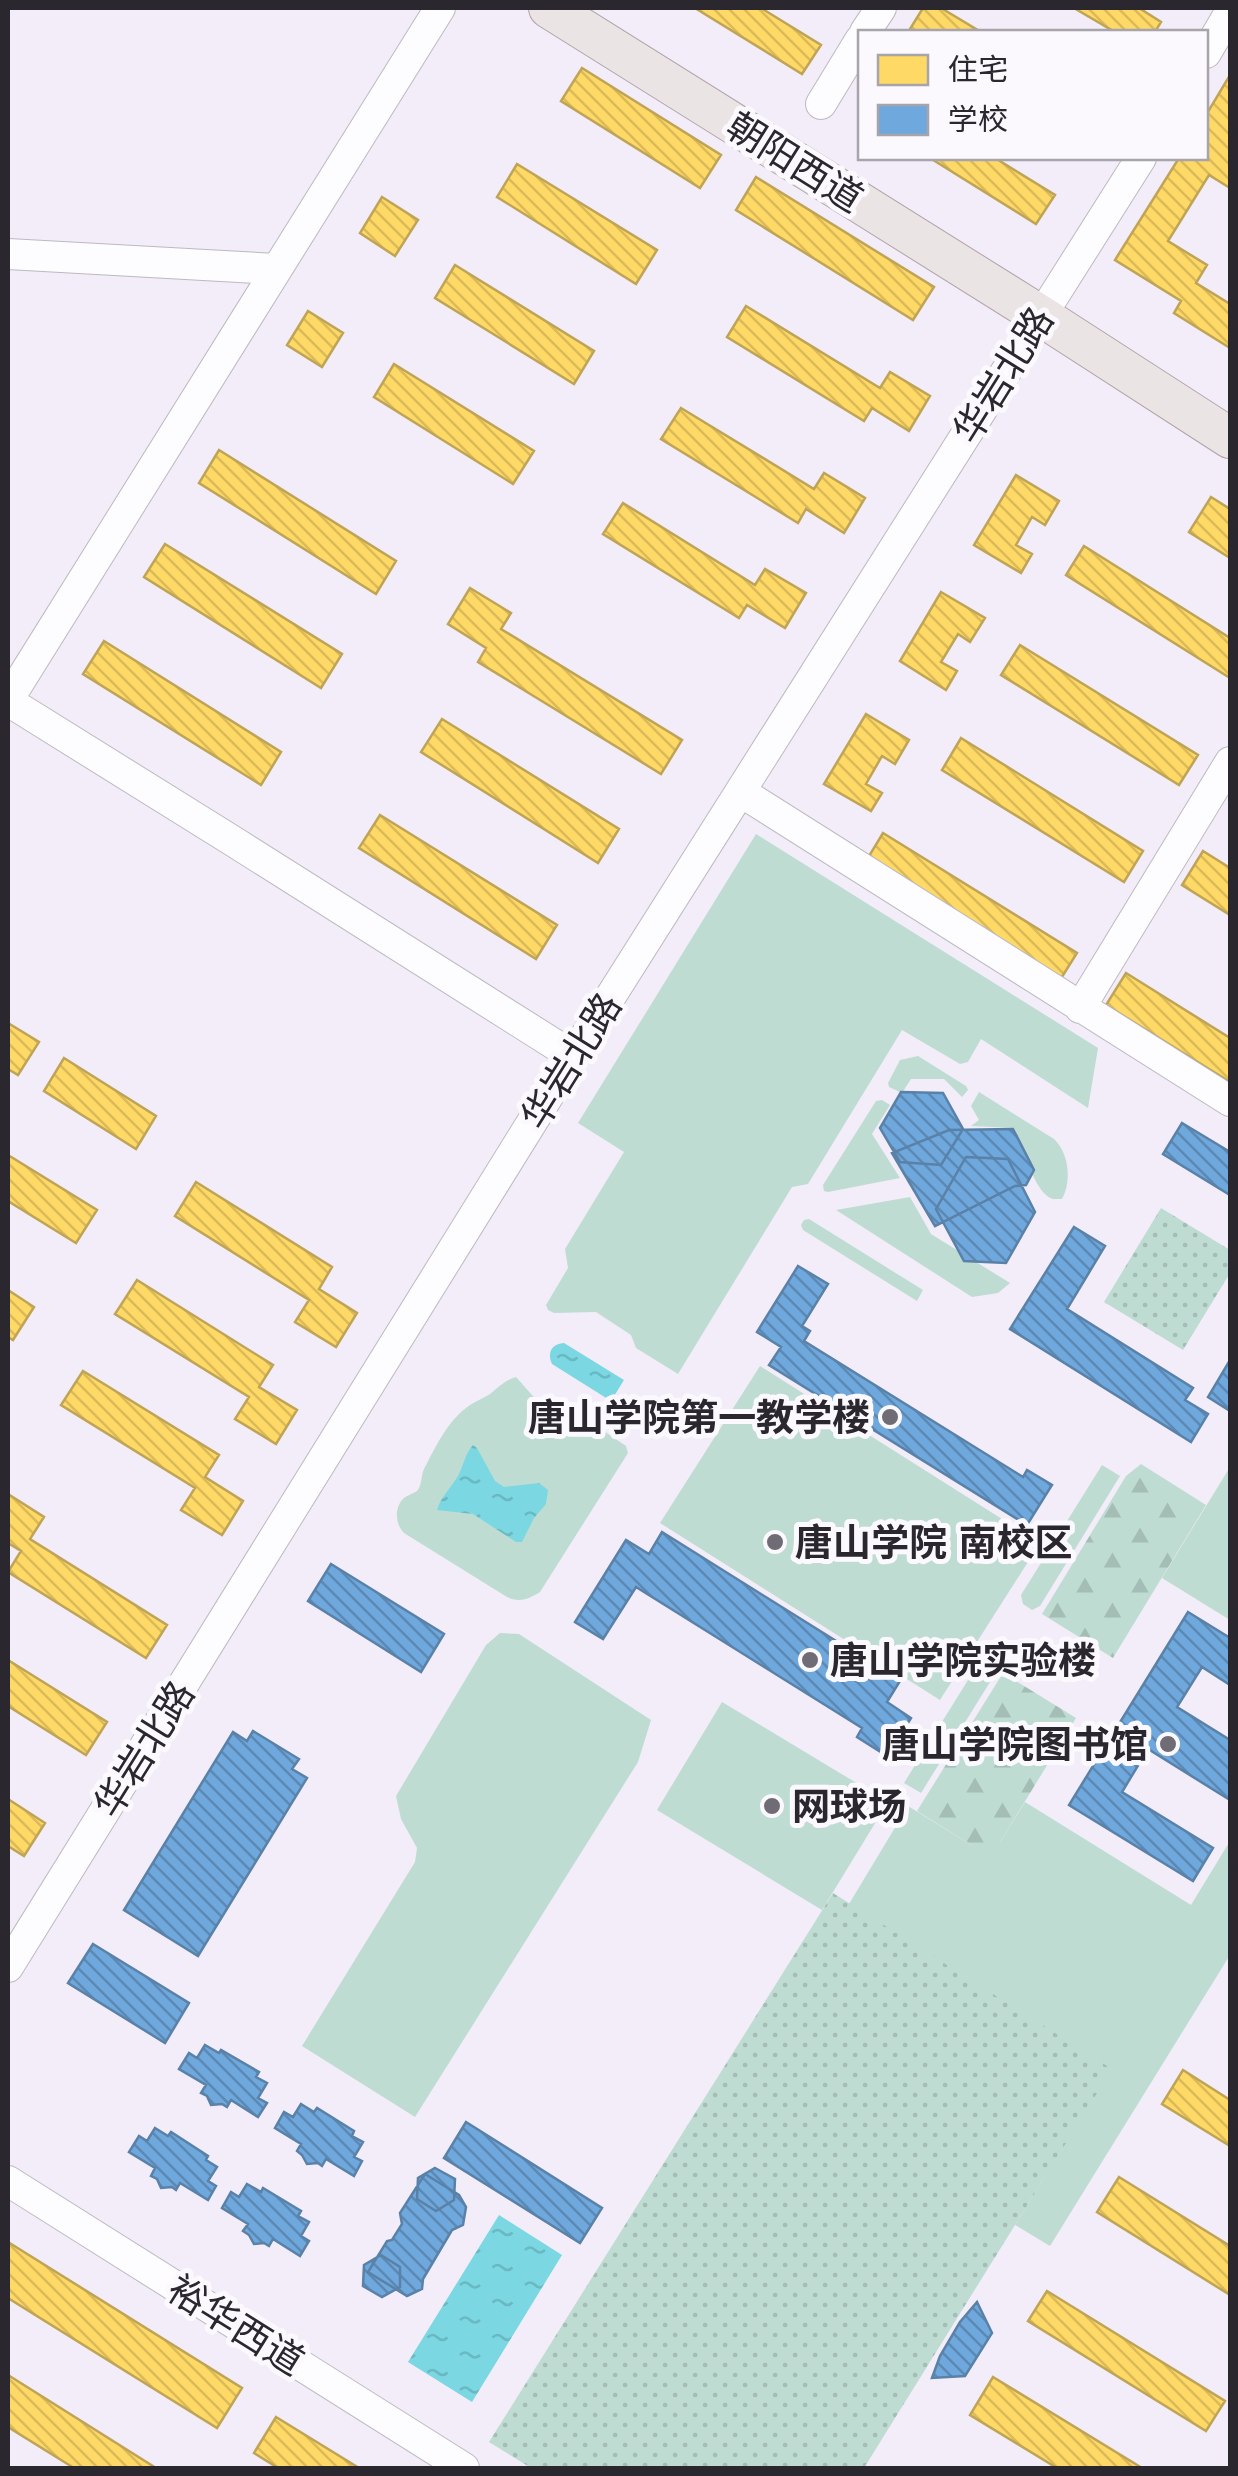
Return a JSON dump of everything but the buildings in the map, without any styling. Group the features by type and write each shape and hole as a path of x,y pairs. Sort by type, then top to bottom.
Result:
{"main road":[{"name":"朝阳西道","path":"548,8 1041,316 1078,325 1220,424"}],"street":[{"path":"440,8 8,701 573,1056"},
{"path":"867,30 881,8"},
{"path":"1208,50 1230,12"},
{"path":"821,104 858,43"},
{"name":"华岩北路","path":"8,1967 573,1056 1139,160"},
{"path":"8,254 276,270"},
{"path":"1080,1008 1230,762"},
{"path":"741,792 1230,1101"},
{"name":"裕华西道","path":"8,2181 464,2468"}],"green space":[{"path":"756,834 1098,1048 1088,1108 981,1039 968,1062 960,1064 902,1030 808,1184 792,1187 678,1374 636,1348 631,1335 596,1312 554,1313 546,1305 568,1268 565,1249 624,1152 578,1123"},
{"path":"918,1056 968,1090 962,1097 944,1079 911,1079 902,1093 889,1087 900,1060"},
{"path":"979,1092 1059,1145 1067,1167 1062,1199 1050,1198 1041,1190 1014,1128 971,1126 979,1120 971,1106"},
{"path":"876,1101 890,1105 872,1134 900,1178 824,1191 823,1185"},
{"path":"910,1197 931,1234 1010,1283 998,1293 972,1297 836,1210"},
{"path":"1161,1208 1230,1250 1230,1273 1183,1350 1104,1302"},
{"path":"809,1219 923,1290 917,1301 803,1230 801,1225"},
{"path":"760,1366 1040,1543 940,1700 660,1523"},
{"path":"516,1377 540,1404 575,1425 592,1423 626,1446 628,1453 540,1592 520,1600 507,1597 404,1533 397,1515 405,1497 419,1489 423,1471 455,1418"},
{"path":"1141,1464 1206,1505 1113,1658 1042,1614 1126,1476"},
{"path":"1102,1465 1120,1476 1040,1606 1032,1610 1023,1604 1021,1595"},
{"path":"1230,1467 1230,1620 1162,1578"},
{"path":"500,1633 519,1634 651,1720 638,1762 415,2117 302,2046 415,1862 417,1848 401,1819 396,1796 486,1645"},
{"path":"978,1664 993,1668 995,1674 921,1793 904,1783"},
{"path":"1003,1673 1076,1718 1000,1842 987,1847 973,1846 917,1811"},
{"name":"网球场","path":"722,1702 888,1802 822,1910 657,1810"},
{"path":"1025,1802 1191,1905 1230,1841 1230,1955 1050,2246 1015,2225 1111,2069 849,1904 908,1806 973,1846 1000,1842"},
{"path":"833,1893 1112,2069 864,2468 531,2468 489,2442"}],"water":[{"path":"564,1343 624,1380 611,1401 552,1364 551,1350"},
{"path":"473,1445 495,1481 504,1487 539,1483 548,1490 546,1504 522,1542 473,1514 437,1510"},
{"path":"499,2215 562,2255 472,2402 408,2362"}],"place":[{"name":"唐山学院第一教学楼","path":"890,1417"},
{"name":"唐山学院 南校区","path":"775,1542"},
{"name":"唐山学院实验楼","path":"810,1660"},
{"name":"唐山学院图书馆","path":"1168,1744"},
{"name":"网球场","path":"772,1806"}]}
